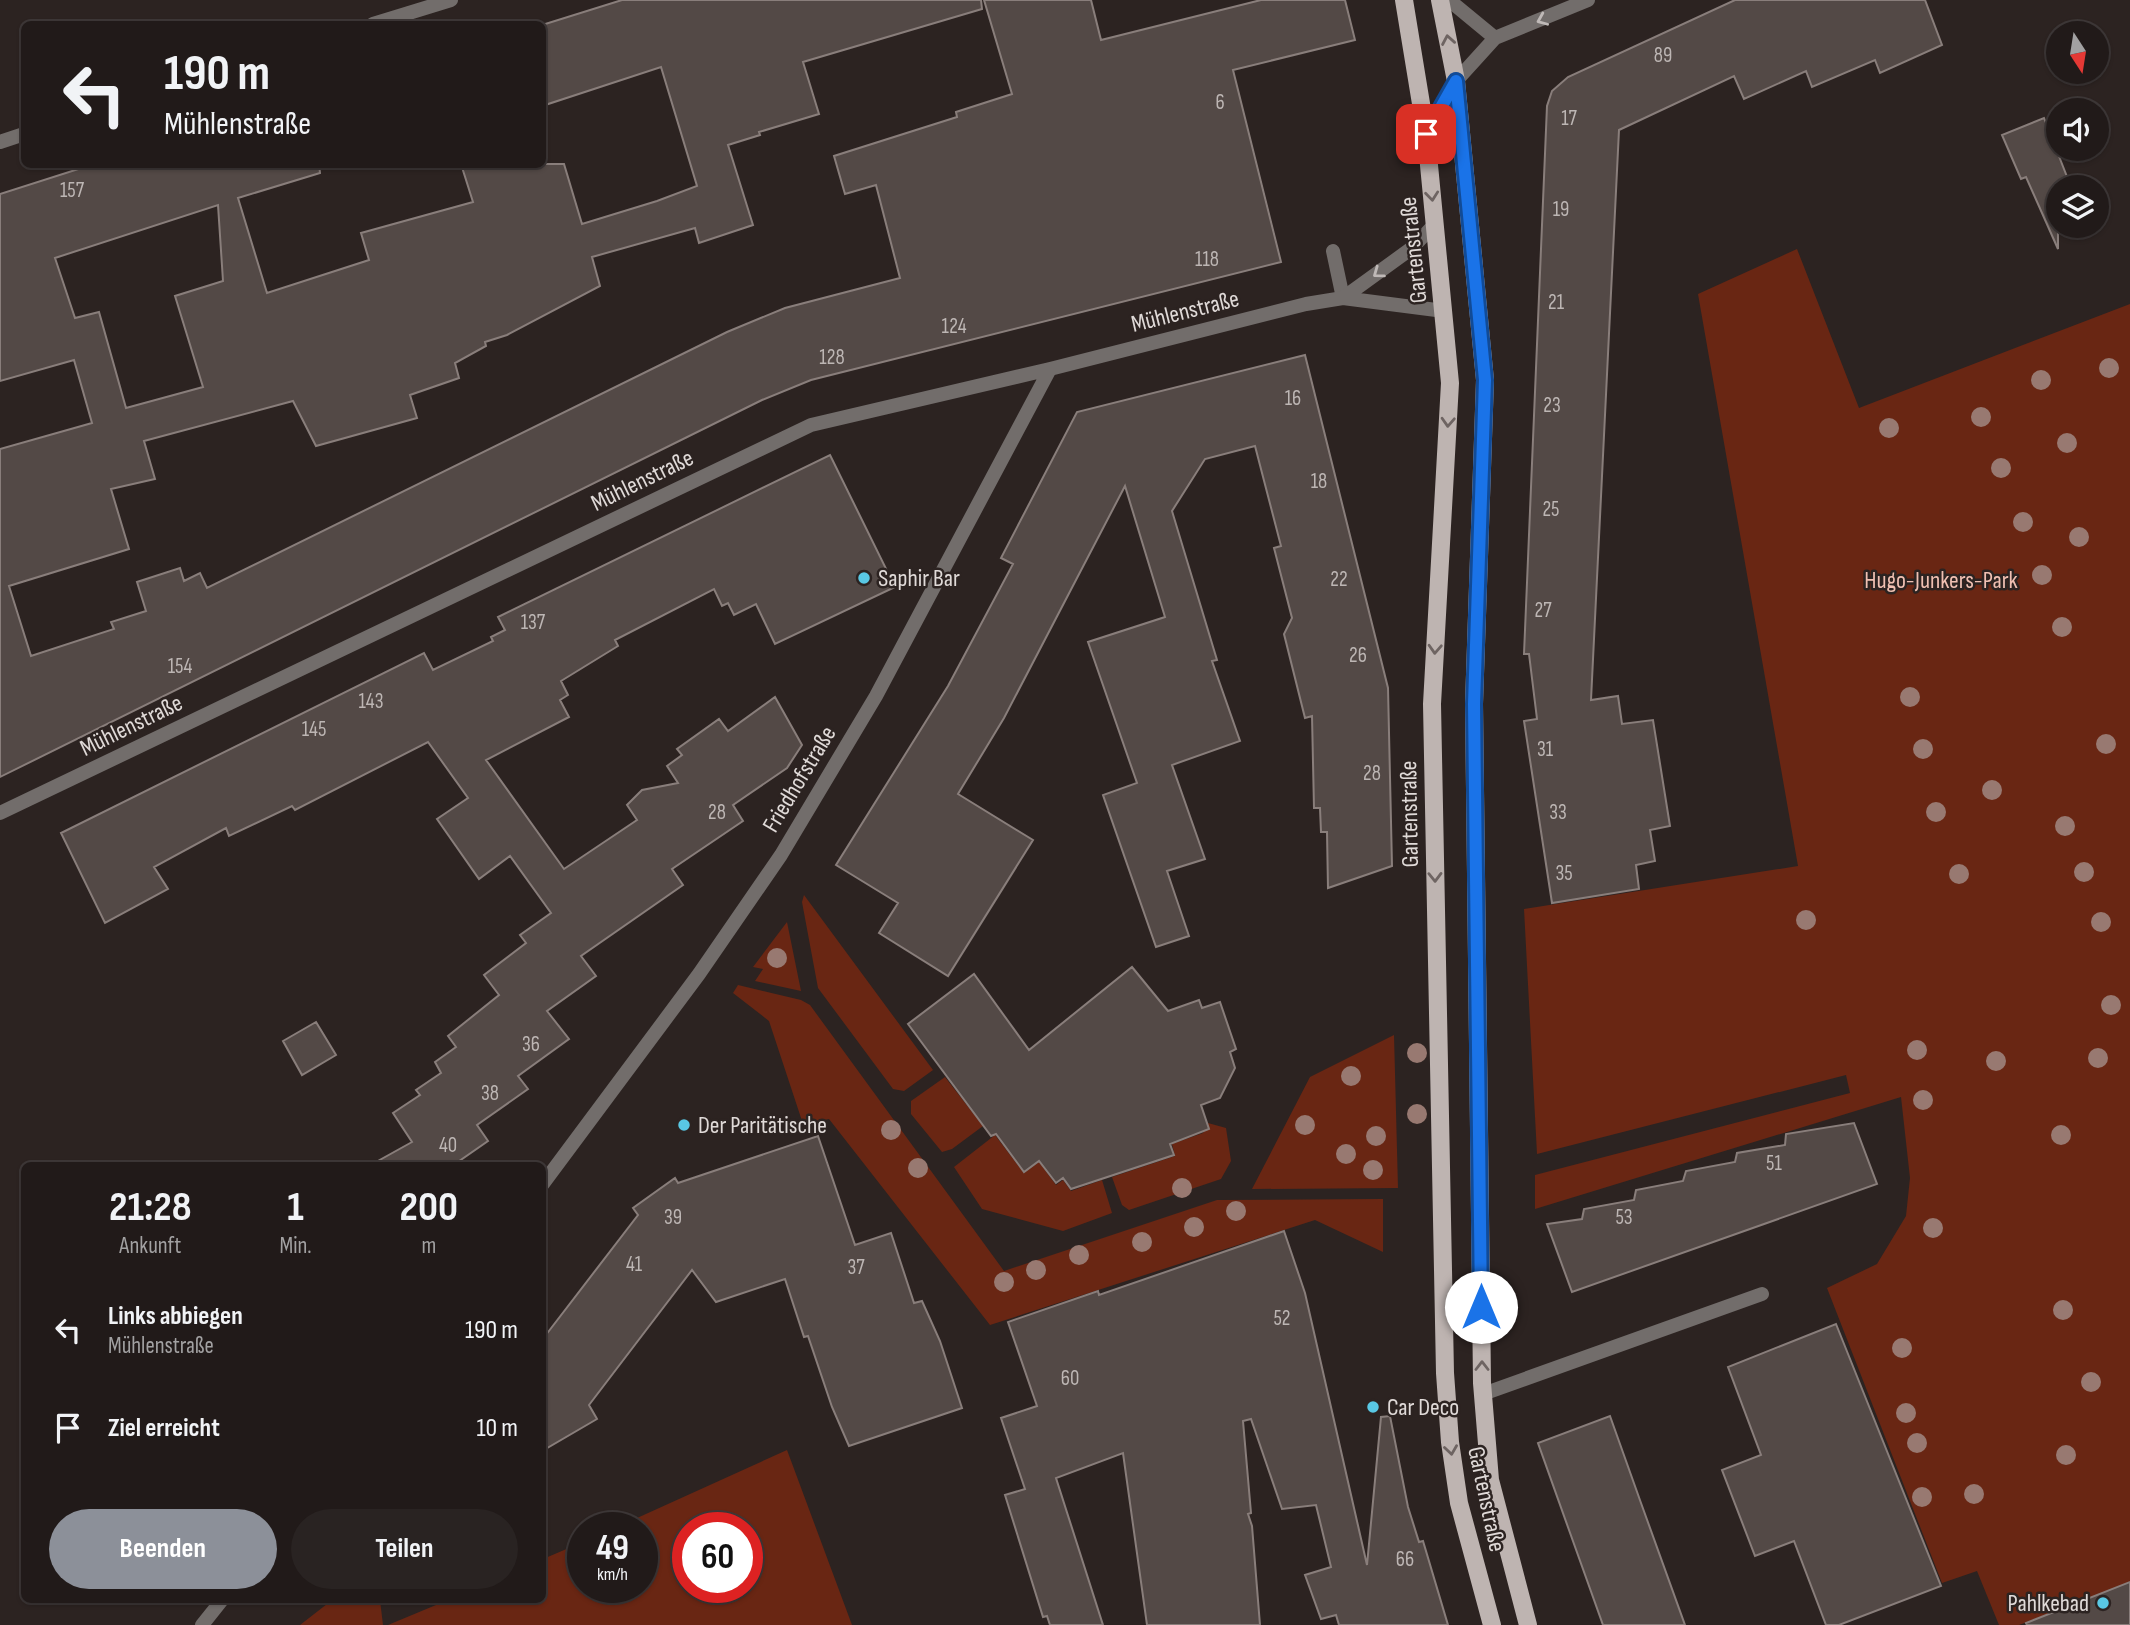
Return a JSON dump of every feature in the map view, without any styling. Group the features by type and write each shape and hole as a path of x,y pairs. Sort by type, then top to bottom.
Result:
{"main road":[{"name":"Gartenstraße","path":"1404,0 1426,134 1450,383 1432,704 1444,1360 1450,1442 1459,1503 1492,1625"},
{"name":"Gartenstraße","path":"1440,0 1456,81 1485,380 1474,704 1483,1394 1490,1480 1528,1625"}],"street":[{"path":"383,21 451,0"},
{"path":"1449,0 1495,38"},
{"path":"1426,134 1456,81 1495,38 1588,0"},
{"path":"0,142 21,135"},
{"name":"Mühlenstraße","path":"1343,298 1412,248 1435,224"},
{"path":"1333,251 1343,298"},
{"name":"Mühlenstraße","path":"0,813 811,425 1050,369 1306,304 1343,298 1444,311"},
{"name":"Friedhofstraße","path":"546,1180 699,974 780,855 876,696 1050,369"},
{"path":"1483,1394 1762,1294"},
{"path":"202,1625 220,1603"}],"green space":[{"name":"Hugo-Junkers-Park","path":"1797,249 1859,408 2130,304 2130,1582 2019,1625 1999,1625 1977,1571 1942,1583 1827,1288 1877,1264 1906,1216 1910,1178 1901,1097 1535,1209 1535,1175 1850,1093 1846,1075 1537,1154 1524,909 1798,866 1698,294"},
{"path":"804,895 933,1070 904,1091 893,1089 818,988 802,902"},
{"path":"787,922 801,991 755,981 763,969 753,967"},
{"path":"738,985 801,1000 810,1005 1004,1271 1217,1200 1383,1199 1383,1252 1315,1220 990,1325 829,1119 803,1124 769,1021 733,993"},
{"path":"1394,1035 1398,1188 1252,1189 1310,1077"},
{"path":"945,1077 983,1126 952,1149 942,1152 911,1114 911,1101"},
{"path":"1208,1123 1226,1128 1231,1161 1221,1179 1129,1210 1122,1205 1112,1177 1175,1156 1172,1144 1203,1133"},
{"path":"995,1135 1024,1173 1039,1162 1056,1185 1063,1180 1071,1191 1102,1180 1112,1213 1063,1231 982,1209 954,1167"},
{"path":"787,1450 852,1625 388,1625 441,1603 546,1603 546,1558 567,1549 567,1603 658,1603 658,1512 650,1512"},
{"path":"380,1603 383,1625 300,1625 327,1604"}],"building":[{"path":"622,0 981,0 982,9 803,62 819,114 759,132 760,135 728,145 753,225 699,243 695,228 592,257 600,286 507,335 485,342 486,346 455,363 459,378 410,395 417,418 316,446 293,401 144,441 155,479 111,489 129,549 9,586 31,656 114,629 111,622 146,611 137,582 180,568 184,581 200,573 207,588 727,332 785,308 900,278 876,185 845,194 834,156 957,117 956,112 1012,94 984,0 1091,0 1101,40 1261,0 1345,0 1355,40 1233,70 1281,262 811,380 762,400 0,777 0,449 92,423 74,360 0,381 0,194 81,168 319,168 320,173 238,198 267,293 369,260 361,233 473,202 462,168 546,168 546,164 564,164 582,224 697,186 661,67 546,105 546,24","holes":["218,205 223,281 175,296 203,387 126,408 99,312 75,318 55,258"]},
{"path":"1735,0 1925,0 1942,45 1880,73 1875,60 1812,87 1806,71 1744,99 1734,76 1619,130 1591,700 1618,696 1622,724 1653,720 1670,826 1650,830 1655,861 1636,865 1639,889 1552,903 1524,721 1537,719 1529,654 1524,654 1547,106 1552,91 1568,77"},
{"path":"2044,118 2046,161 2061,161 2066,175 2046,175 2046,222 2026,177 2021,179 2002,135"},
{"path":"1305,355 1388,688 1392,866 1328,888 1327,832 1321,832 1320,808 1314,808 1312,716 1305,718 1284,634 1292,618 1274,548 1281,546 1255,446 1205,459 1172,511 1217,660 1212,661 1240,741 1172,765 1205,859 1167,871 1189,936 1156,947 1103,795 1137,783 1088,642 1165,617 1125,486 1004,718 958,794 1033,840 948,976 879,933 898,903 836,865 948,686 1013,564 1001,558 1077,412"},
{"path":"830,455 895,587 775,644 756,604 734,615 728,603 722,606 714,589 615,640 618,646 561,681 568,695 560,700 569,717 486,760 564,869 637,820 627,805 642,790 678,783 667,766 682,755 677,749 719,719 728,731 775,697 802,745 787,768 733,805 743,821 672,869 683,885 581,956 596,976 547,1011 569,1039 518,1076 528,1089 477,1125 488,1141 458,1162 376,1162 412,1142 393,1113 420,1095 416,1090 441,1073 435,1062 456,1047 448,1036 499,995 484,975 526,943 520,935 551,913 510,856 479,879 437,819 468,798 428,742 295,810 292,806 229,836 226,828 154,867 168,889 105,923 61,833 424,653 433,670 493,641 491,637 505,630 498,617"},
{"path":"1132,967 1168,1011 1199,1000 1202,1008 1220,1002 1236,1049 1230,1052 1235,1068 1220,1098 1201,1105 1209,1129 1170,1144 1174,1155 1071,1189 1063,1178 1056,1183 1039,1161 1024,1172 996,1134 991,1136 908,1024 974,974 1029,1050"},
{"path":"316,1022 336,1055 302,1075 283,1041"},
{"path":"1854,1123 1877,1184 1572,1292 1547,1224 1582,1219 1584,1209 1634,1200 1636,1190 1683,1181 1686,1171 1735,1162 1737,1153 1785,1145 1786,1134"},
{"path":"818,1136 855,1245 891,1233 914,1303 922,1301 940,1341 962,1408 849,1446 832,1407 808,1336 804,1337 785,1279 716,1302 692,1270 589,1405 597,1419 546,1449 546,1335 638,1215 633,1208 675,1178 678,1183"},
{"path":"1284,1231 1305,1293 1367,1565 1381,1417 1390,1416 1408,1507 1419,1542 1423,1541 1448,1625 1339,1625 1336,1615 1321,1619 1305,1575 1331,1567 1316,1505 1282,1509 1251,1419 1243,1421 1251,1513 1248,1514 1252,1526 1260,1625 1147,1625 1123,1453 1056,1478 1103,1625 1050,1625 1047,1616 1043,1617 1005,1495 1025,1489 1001,1418 1037,1406 1008,1322 1098,1291 1099,1295"},
{"path":"1836,1324 1941,1586 1839,1625 1826,1625 1794,1541 1755,1556 1722,1470 1761,1455 1728,1367"},
{"path":"1610,1416 1685,1625 1603,1625 1538,1443"},
{"name":"Pahlkebad","path":"2130,1582 2130,1625 2026,1623"}],"place":[{"name":"Saphir Bar","path":"864,578"},
{"name":"Der Paritätische","path":"684,1125"},
{"name":"Car Deco","path":"1373,1407"},
{"name":"Pahlkebad","path":"2103,1603"}],"route":[{"path":"1426,134 1456,81 1485,380 1474,704 1481,1307"}]}
